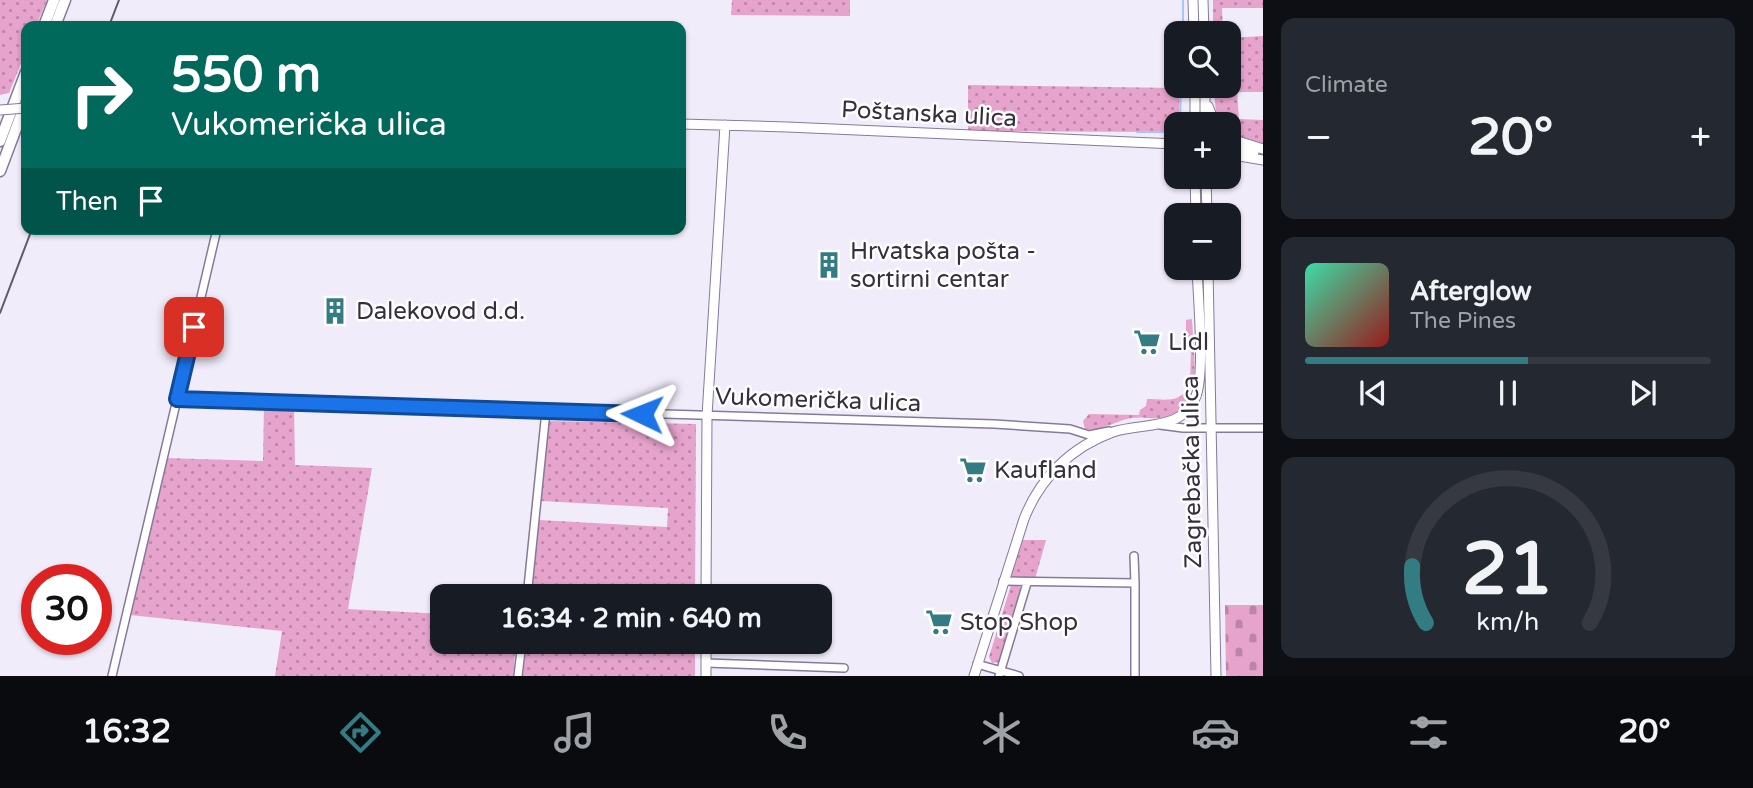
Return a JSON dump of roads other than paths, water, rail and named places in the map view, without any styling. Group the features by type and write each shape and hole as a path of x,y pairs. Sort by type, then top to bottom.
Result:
{"highway":[{"path":"46,21 54,0"},
{"path":"57,21 65,0"},
{"path":"0,141 21,85"},
{"path":"0,171 21,118"}],"main road":[{"path":"1193,0 1194,21"},
{"path":"1203,0 1204,21"},
{"path":"0,110 21,106"},
{"name":"Poštanska ulica","path":"686,124 1164,144"},
{"path":"706,584 707,416 725,125"},
{"path":"1151,143 1164,139"},
{"path":"1241,143 1263,151"},
{"path":"1241,148 1263,151"},
{"path":"1241,156 1263,160"},
{"name":"Zagrebačka ulica","path":"1160,425 1179,418 1194,402 1199,387 1197,280"},
{"name":"Zagrebačka ulica","path":"1208,280 1216,676"},
{"path":"1199,349 1204,414 1210,427"},
{"path":"974,676 1028,508 1048,477 1070,455 1086,444 1121,430 1160,425"},
{"path":"706,654 706,676"}],"street":[{"path":"111,676 216,235"},
{"name":"Vukomerička ulica","path":"177,399 994,424 1077,430 1089,435 1121,430"},
{"path":"528,584 546,411"},
{"path":"1160,425 1263,428"},
{"path":"1134,556 1136,676"},
{"path":"1003,581 1135,583"},
{"path":"999,674 1027,583"},
{"path":"518,676 521,654"},
{"path":"706,663 844,668"},
{"path":"977,664 999,674 1019,676"}],"waterway":[{"path":"1183,0 1183,21"},
{"path":"1180,112 1181,98"},
{"path":"1137,132 1164,132"}],"railway":[{"path":"111,21 119,0"},
{"path":"0,313 30,235"}],"place":[{"name":"Hrvatska pošta - sortirni centar","path":"829,265"},
{"name":"Dalekovod d.d.","path":"335,311"},
{"name":"Lidl","path":"1147,342"},
{"name":"Kaufland","path":"973,470"},
{"name":"Stop Shop","path":"939,622"}]}
